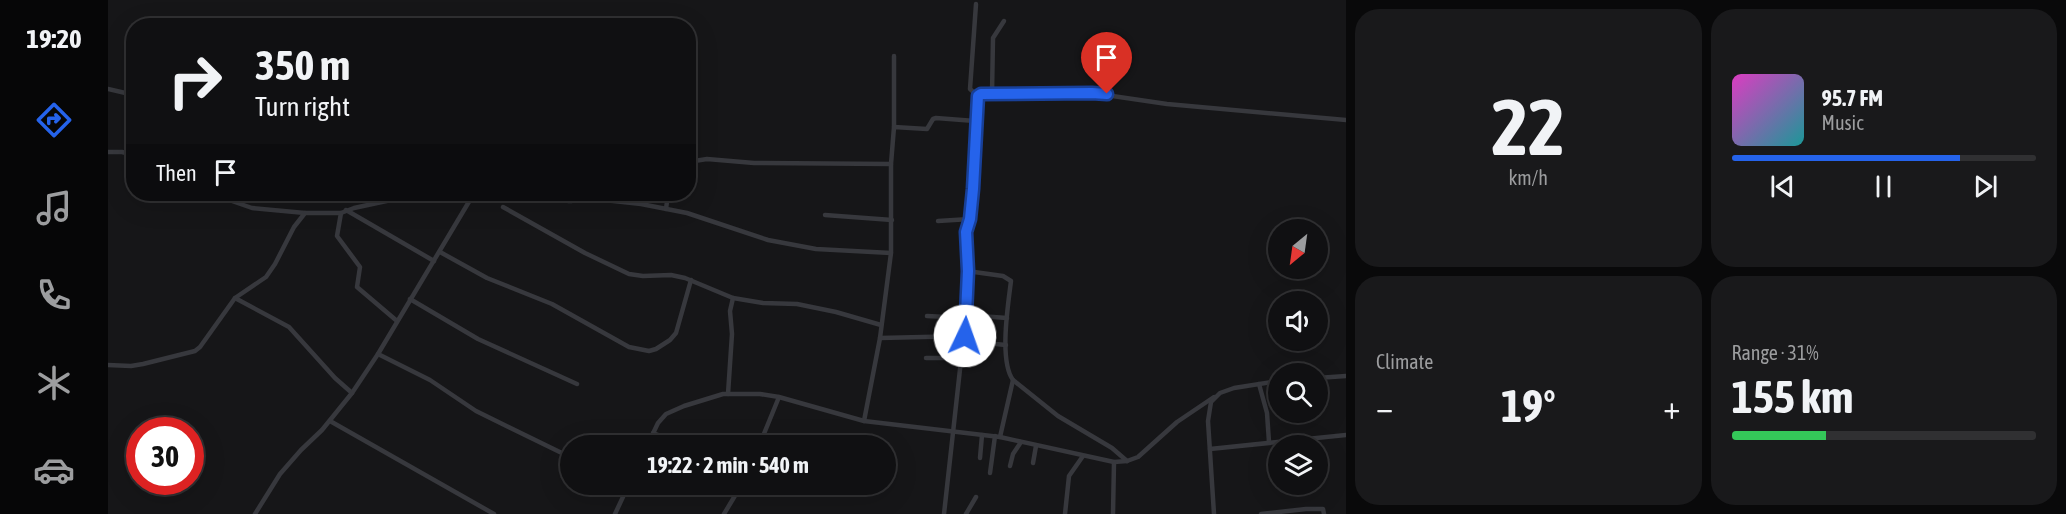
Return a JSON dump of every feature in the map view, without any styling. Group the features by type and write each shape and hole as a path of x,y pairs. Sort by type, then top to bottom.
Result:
{"street":[{"path":"976,4 970,89 978,96"},
{"path":"992,94 993,38 1004,21"},
{"path":"864,421 880,338 891,253 894,57"},
{"path":"108,89 126,93"},
{"path":"978,96 981,94 1092,93 1167,104 1346,120"},
{"path":"944,514 966,316 968,271 966,232 970,219 973,189 978,96"},
{"path":"894,127 927,129 936,118 975,121"},
{"path":"108,152 126,154"},
{"path":"696,161 707,159 754,163 891,164"},
{"path":"232,201 252,208 305,213 341,213 387,201"},
{"path":"255,514 280,474 330,421 352,393 378,354 469,201"},
{"path":"611,201 687,213 768,240 816,249 891,253"},
{"path":"666,209 667,201"},
{"path":"503,207 585,253 629,274 671,275 691,280 733,298 763,303 797,304 881,325"},
{"path":"346,210 434,261"},
{"path":"108,365 131,366 195,351 235,298 266,277 294,227 305,213"},
{"path":"341,213 337,236 360,267 357,287 397,321"},
{"path":"825,215 892,220"},
{"path":"938,221 970,219"},
{"path":"440,252 487,278 552,304 629,347 649,351 670,340 676,333 691,280"},
{"path":"968,271 1003,276 1011,281 1006,345 1008,373 1013,380 1051,410 1113,448 1127,461"},
{"path":"235,298 289,327 335,378 352,393"},
{"path":"728,394 732,334 730,311 733,298"},
{"path":"410,299 477,339 577,384"},
{"path":"927,316 1007,318"},
{"path":"880,338 964,338 1006,345"},
{"path":"378,354 430,380 476,411 560,453"},
{"path":"926,358 961,358"},
{"path":"1328,377 1346,376"},
{"path":"990,473 997,436 1013,380"},
{"path":"658,435 653,433 666,414 705,398 728,394 779,397 864,421 997,436 1114,462 1127,461 1138,457 1177,422 1214,397 1234,388 1268,383"},
{"path":"1259,384 1268,413 1269,435"},
{"path":"763,435 779,397"},
{"path":"1214,397 1209,406 1208,421 1214,514"},
{"path":"330,421 494,514"},
{"path":"980,458 982,435"},
{"path":"1328,437 1346,435"},
{"path":"1010,466 1021,442"},
{"path":"1210,449 1268,442"},
{"path":"1033,463 1036,446"},
{"path":"1065,514 1069,476 1083,456"},
{"path":"1113,514 1114,462"},
{"path":"615,514 624,495"},
{"path":"724,514 735,495"},
{"path":"966,514 976,496"},
{"path":"1261,514 1306,509 1323,509 1324,514"}],"route":[{"path":"965,336 968,271 966,232 970,219 973,189 978,96 981,94 1107,94"}]}
